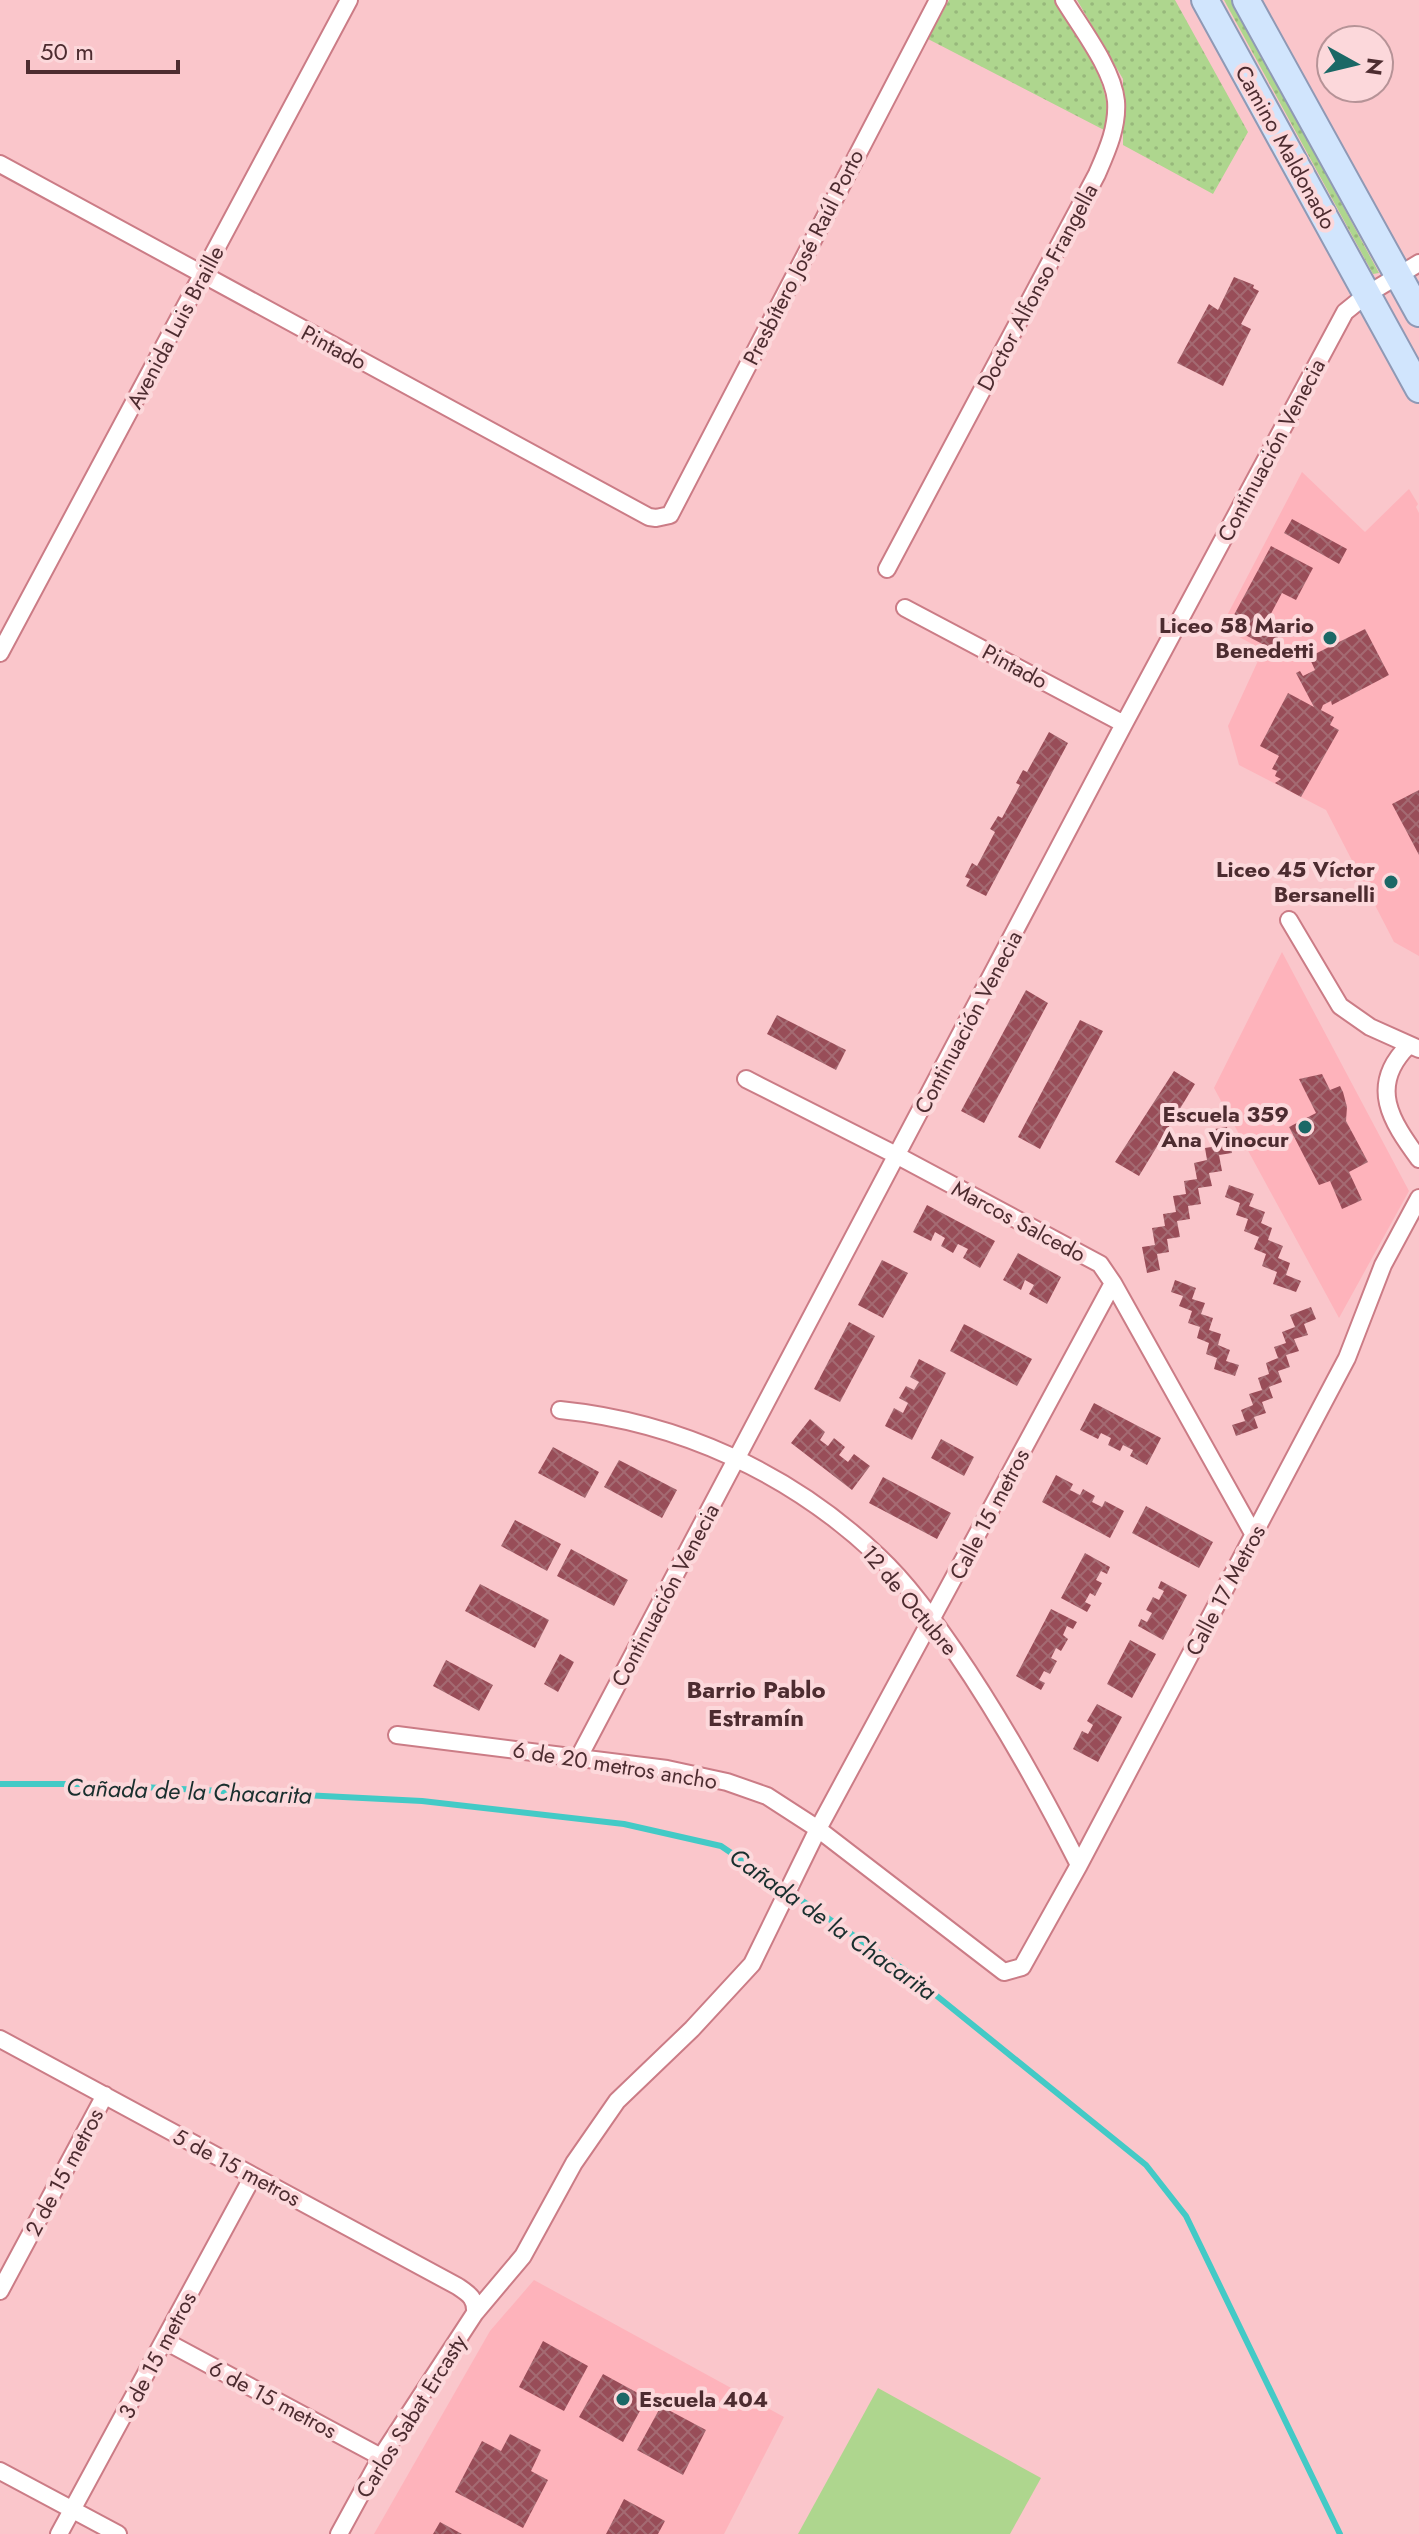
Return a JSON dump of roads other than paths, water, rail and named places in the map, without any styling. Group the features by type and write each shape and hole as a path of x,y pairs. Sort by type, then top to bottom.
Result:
{"main road":[{"name":"Camino Maldonado","path":"1205,0 1419,389"},
{"name":"Camino Maldonado","path":"1246,0 1408,269 1419,313"}],"street":[{"name":"Avenida Luis Braille","path":"0,653 349,0"},
{"name":"Presbítero José Raúl Porto","path":"670,515 938,0"},
{"name":"Doctor Alfonso Frangella","path":"887,569 1090,188 1110,144 1116,101 1110,77 1064,0"},
{"name":"Pintado","path":"0,164 649,517 670,515"},
{"path":"1366,295 1408,269"},
{"name":"Continuación Venecia","path":"579,1757 1345,312 1366,295"},
{"name":"Pintado","path":"905,608 1124,724"},
{"path":"1289,920 1340,1006 1370,1027 1414,1048 1392,1065 1385,1096 1399,1131 1419,1159"},
{"name":"Marcos Salcedo","path":"746,1079 1100,1264 1254,1535"},
{"name":"Calle 17 Metros","path":"1013,1971 1022,1967 1079,1865 1347,1358 1383,1265 1419,1198"},
{"name":"Calle 15 metros","path":"786,1892 1113,1283"},
{"name":"12 de Octubre","path":"560,1410 600,1414 692,1439 737,1457 802,1494 880,1557 933,1620 998,1714 1079,1865"},
{"name":"6 de 20 metros ancho","path":"397,1735 667,1769 727,1782 767,1796 818,1829 1004,1972 1013,1971"},
{"name":"Carlos Sabat Ercasty","path":"339,2534 381,2457 474,2306 523,2256 574,2163 617,2101 692,2029 752,1964 786,1892"},
{"name":"5 de 15 metros","path":"0,2039 457,2286 474,2306"},
{"name":"2 de 15 metros","path":"0,2291 105,2095"},
{"name":"3 de 15 metros","path":"59,2534 253,2176"},
{"name":"6 de 15 metros","path":"165,2341 381,2457"},
{"path":"0,2471 118,2534"}],"waterway":[{"name":"Cañada de la Chacarita","path":"0,1784 82,1784 422,1801 624,1824 721,1846 906,1971 1146,2165 1186,2216 1340,2534"}],"place":[{"name":"Liceo 58 Mario Benedetti","path":"1330,638"},
{"name":"Liceo 45 Víctor Bersanelli","path":"1391,882"},
{"name":"Escuela 359 Ana Vinocur","path":"1305,1127"},
{"name":"Escuela 404","path":"623,2399"}],"district":[{"name":"Barrio Pablo Estramín","path":"756,1703"}]}
